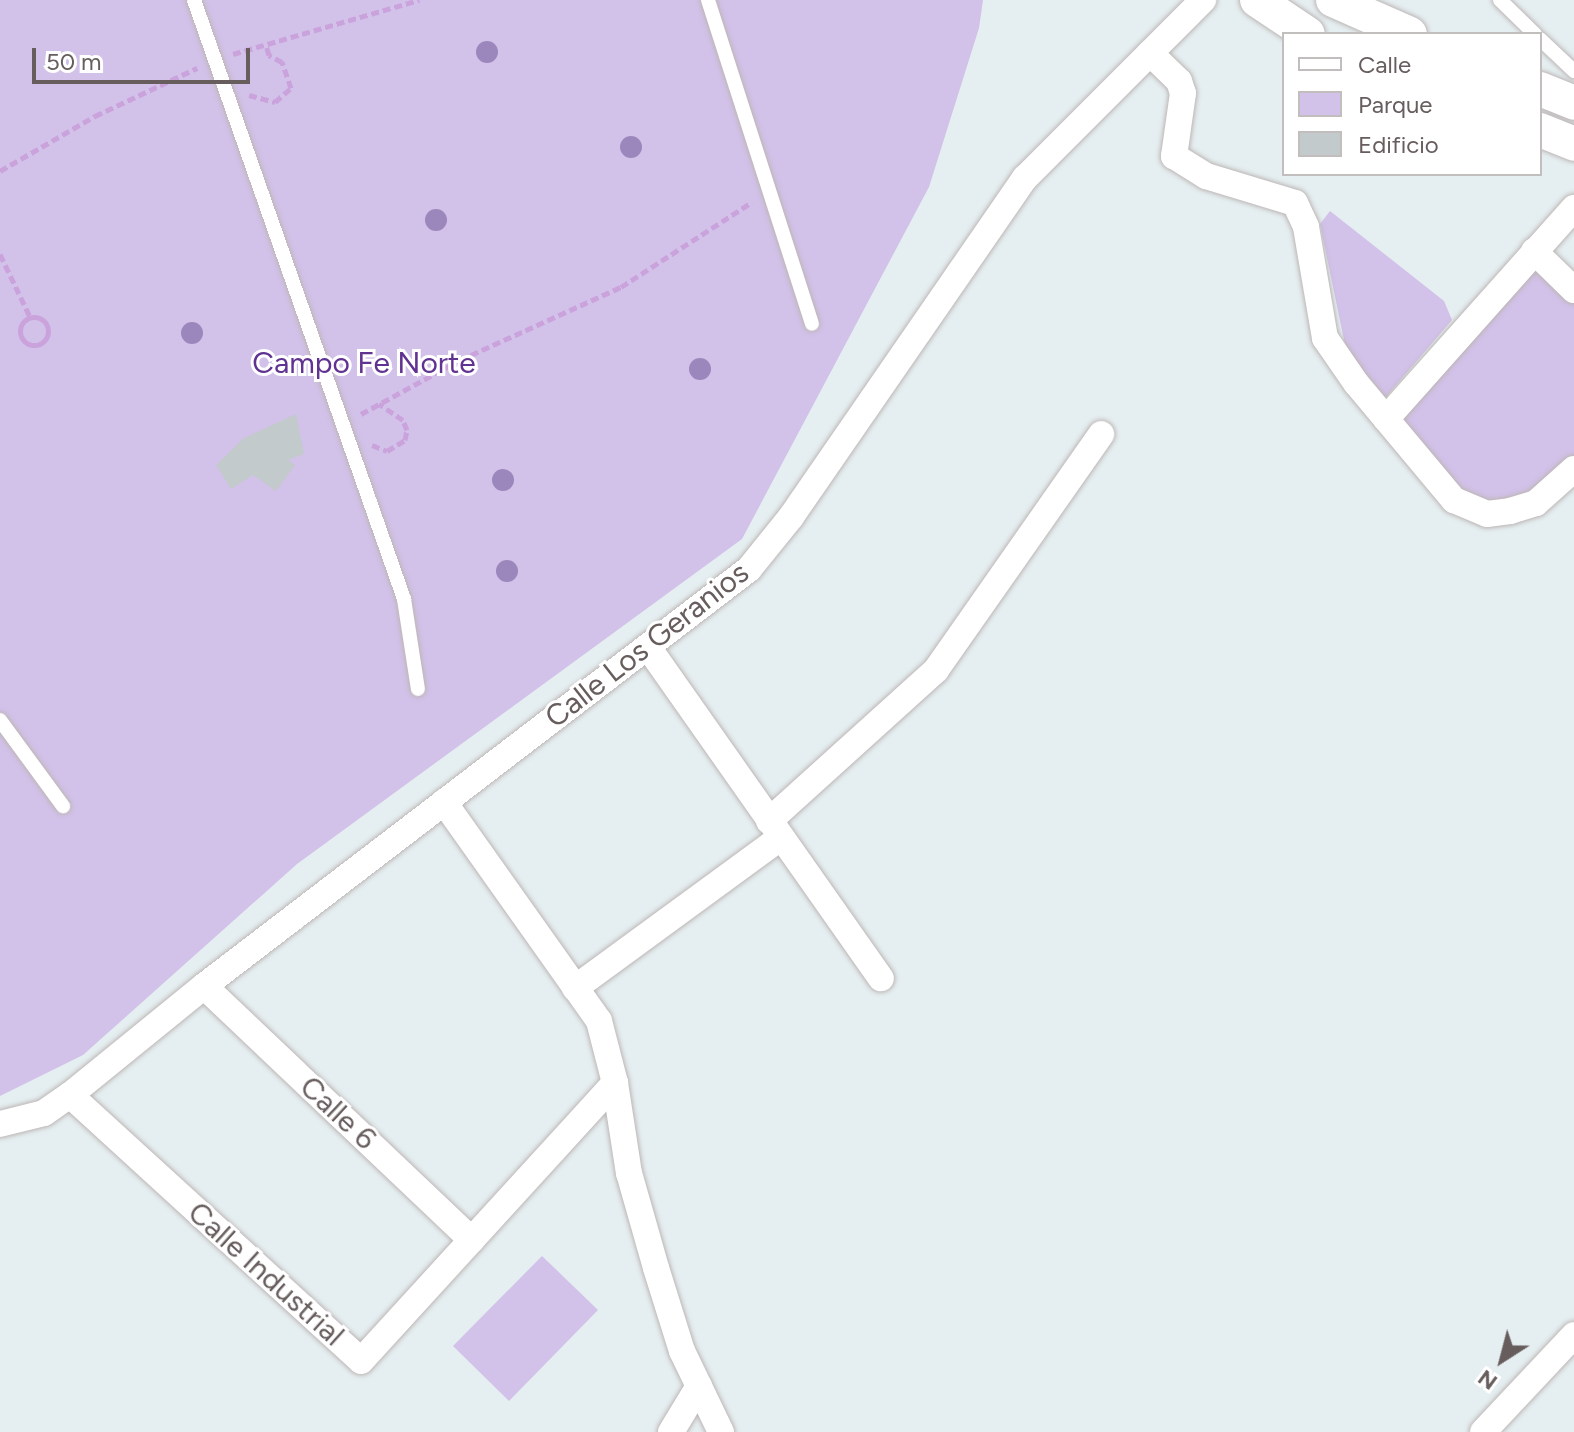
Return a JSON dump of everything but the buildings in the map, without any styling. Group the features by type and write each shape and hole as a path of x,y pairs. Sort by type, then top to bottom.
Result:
{"street":[{"name":"Calle Los Geranios","path":"0,1124 44,1113 70,1095 204,986 749,569 791,517 1025,178 1203,0"},
{"path":"1257,0 1305,32"},
{"path":"1333,0 1405,32"},
{"path":"1150,53 1179,81 1183,93 1174,156 1206,176 1295,203 1306,227 1325,338 1386,419 1454,500 1487,514 1536,503 1574,469"},
{"path":"1542,90 1574,103"},
{"path":"1542,131 1574,144"},
{"path":"1386,419 1574,208"},
{"path":"1534,251 1574,290"},
{"path":"575,988 775,829 936,670 1101,434"},
{"path":"648,647 881,978"},
{"path":"444,802 599,1021 615,1083 629,1173 682,1351 721,1432"},
{"name":"Calle 6","path":"204,986 472,1240"},
{"name":"Calle Industrial","path":"70,1095 361,1361 615,1083"},
{"path":"1483,1432 1574,1335"},
{"path":"671,1432 699,1386"}],"lane":[{"path":"194,0 404,599 418,689"},
{"path":"708,0 812,324"},
{"path":"1500,0 1533,32"},
{"path":"1542,41 1574,71"},
{"path":"0,720 63,806"}],"path":[{"path":"245,92 259,102 275,102 291,88 282,62 269,55 266,45"},
{"path":"232,54 236,67"},
{"path":"342,425 460,360 621,287 683,252 769,190"},
{"path":"0,254 30,317"},
{"path":"30,317 40,318 48,329 43,341 34,345 20,335 20,326 30,317"},
{"path":"367,435 371,445 387,451 405,440 403,420 379,404"},
{"path":"360,415 364,425"}],"green space":[{"name":"Campo Fe Norte","path":"0,0 983,0 979,28 929,187 742,539 297,864 83,1055 0,1096"},
{"path":"1330,211 1444,301 1452,320 1386,397 1377,396 1350,369 1320,224"},
{"path":"1541,271 1574,300 1574,459 1535,498 1472,503 1402,419 1530,272"},
{"path":"542,1256 598,1310 509,1401 453,1346"}]}
